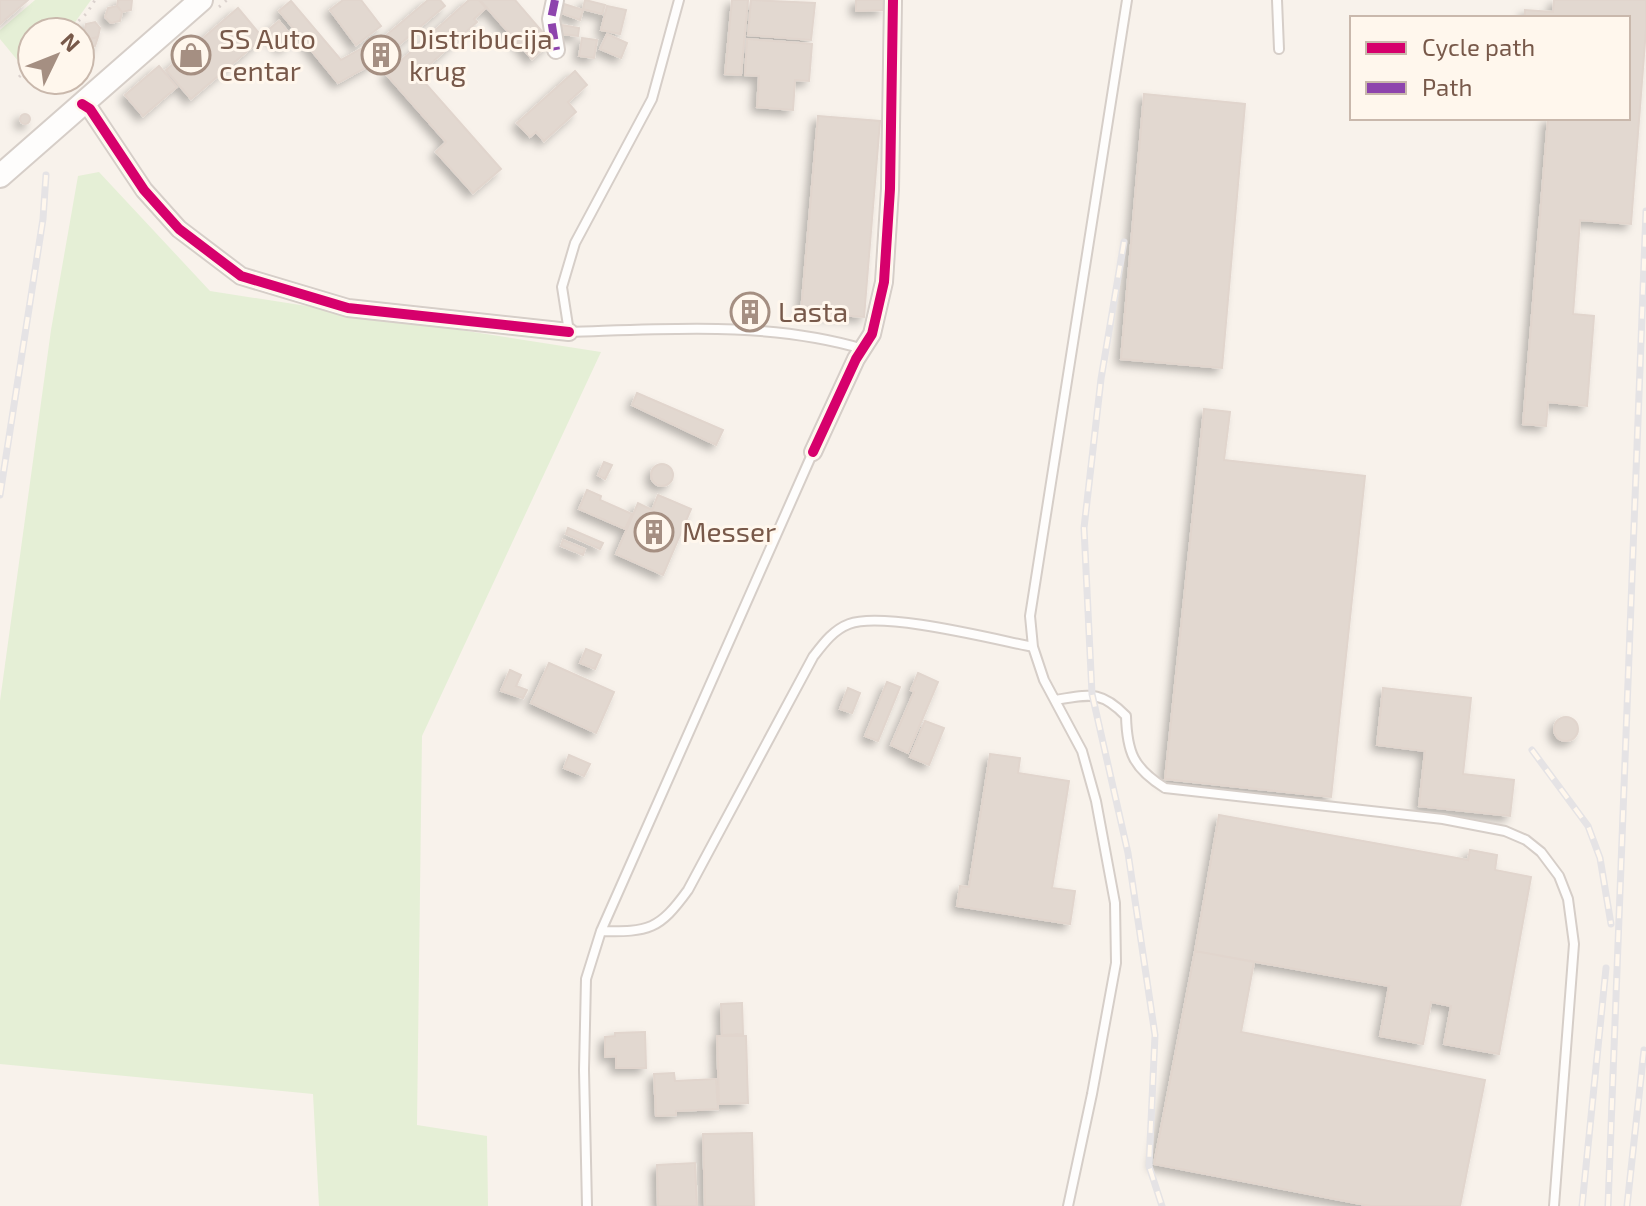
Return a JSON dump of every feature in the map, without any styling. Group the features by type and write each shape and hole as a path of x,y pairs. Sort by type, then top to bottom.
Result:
{"street":[{"path":"0,176 201,0"},
{"path":"555,0 551,19 556,50"},
{"path":"813,452 872,334 884,282 890,189 893,0"},
{"path":"82,104 90,109 144,190 179,229 241,276 348,308 569,332"}],"lane":[{"path":"679,0 652,99 575,243 562,287 569,332 776,332 863,349"},
{"path":"1068,1206 1116,963 1115,903 1096,801 1082,751 1044,680 1033,647 1030,616 1127,0"},
{"path":"1277,0 1279,49"},
{"path":"587,1206 584,1070 586,979 601,931 813,452"},
{"path":"601,931 637,932 655,926 670,915 688,890 813,657 831,634 849,623 870,620 904,623 1033,647"},
{"path":"1055,700 1092,694 1110,700 1126,716 1126,739 1137,766 1165,788 1443,819 1505,831 1526,840 1541,852 1559,876 1568,899 1574,944 1554,1206"}],"green space":[{"path":"35,0 91,0 80,16 16,16"},
{"path":"16,16 16,58 0,39 0,30"},
{"path":"99,172 210,291 601,352 422,736 417,1125 487,1136 488,1206 319,1206 313,1094 0,1064 0,701 51,330 78,176"}],"building":[{"path":"0,0 28,0 0,24"},
{"path":"118,0 132,0 131,10 122,12 117,6"},
{"path":"343,0 361,0 381,26 356,45 330,10"},
{"path":"428,0 440,0 445,6 387,55 377,43"},
{"path":"469,0 479,0 486,8 474,19 477,22 418,75 501,169 473,193 436,152 446,142 386,74"},
{"path":"480,0 515,0 551,42 532,59"},
{"path":"585,0 605,5 602,14 583,9"},
{"path":"732,0 748,0 741,75 725,74"},
{"path":"751,0 815,3 811,40 748,35"},
{"path":"856,0 883,0 883,10 856,11"},
{"path":"1554,0 1646,0 1631,224 1580,220 1573,314 1594,316 1587,406 1548,402 1546,426 1523,424 1548,120 1630,120 1630,16 1525,16 1525,10 1553,12"},
{"path":"291,1 341,60 364,47 374,63 338,83 279,11"},
{"path":"564,4 583,10 580,20 561,13"},
{"path":"117,6 122,12 120,21 111,23 105,17 108,8"},
{"path":"607,6 626,10 620,34 601,30"},
{"path":"238,8 263,38 191,99 166,70"},
{"path":"279,21 294,39 282,49 267,31"},
{"path":"562,25 579,28 578,36 561,34"},
{"path":"607,34 627,43 621,58 600,49"},
{"path":"582,38 597,40 594,58 579,56"},
{"path":"747,39 812,44 809,81 795,80 793,110 757,107 759,76 745,75"},
{"path":"159,66 177,87 143,116 125,95"},
{"path":"575,71 587,85 568,102 576,112 544,141 536,132 530,137 517,123"},
{"path":"1144,94 1245,104 1222,368 1121,359"},
{"path":"25,114 30,119 25,124 20,119"},
{"path":"818,116 880,121 864,317 801,312"},
{"path":"637,393 723,430 716,445 632,405"},
{"path":"1204,409 1230,412 1224,460 1365,476 1331,797 1165,779"},
{"path":"604,462 612,465 605,479 598,475"},
{"path":"662,464 670,467 673,475 670,483 662,486 654,483 651,475 654,467"},
{"path":"587,490 601,496 600,500 632,514 625,529 579,509"},
{"name":"Messer","path":"658,495 691,509 663,575 616,554 638,503 652,510"},
{"path":"568,528 603,543 600,549 566,534"},
{"path":"563,540 585,549 583,555 561,546"},
{"path":"586,649 601,655 595,669 580,663"},
{"path":"549,663 614,692 596,733 531,703"},
{"path":"510,670 521,675 516,686 527,690 523,698 501,691"},
{"path":"918,673 938,682 908,753 891,745 914,692 911,690"},
{"path":"887,682 900,687 878,741 865,736"},
{"path":"848,688 860,693 852,713 840,709"},
{"path":"1383,688 1471,698 1463,774 1514,780 1510,816 1419,806 1425,751 1377,745"},
{"path":"1566,717 1574,721 1578,729 1574,737 1566,741 1558,737 1554,729 1558,721"},
{"path":"925,721 944,728 929,765 910,757"},
{"path":"990,754 1020,758 1018,773 1069,781 1052,888 1075,891 1070,924 957,906 960,886 969,887"},
{"path":"569,755 590,764 584,776 564,768"},
{"path":"1219,815 1468,860 1470,850 1497,855 1495,870 1531,877 1499,1054 1444,1044 1451,1006 1431,1002 1423,1044 1380,1036 1389,986 1195,951"},
{"path":"1195,951 1254,962 1241,1032 1485,1080 1460,1206 1371,1206 1154,1164"},
{"path":"742,1003 743,1034 722,1035 721,1004"},
{"path":"645,1032 646,1068 616,1068 616,1056 605,1057 605,1037 615,1036 615,1033"},
{"path":"717,1036 746,1036 748,1103 719,1104"},
{"path":"674,1073 675,1081 716,1079 718,1109 676,1111 676,1115 656,1116 654,1074"},
{"path":"752,1133 754,1206 705,1206 703,1134"},
{"path":"695,1163 697,1206 658,1206 657,1165"}],"railway":[{"path":"0,495 43,219 46,175"},
{"path":"1608,1206 1646,211"},
{"path":"1124,242 1101,379 1084,528 1092,694 1128,853 1155,1035 1149,1166 1162,1206"},
{"path":"1532,750 1588,826 1600,858 1611,924"},
{"path":"1582,1206 1606,968"},
{"path":"1627,1206 1644,1050"}],"marked path":[{"path":"555,0 551,19 556,50"}],"cycle path":[{"path":"813,452 856,359 872,334 884,282 890,189 893,0"},
{"path":"82,104 90,109 144,190 179,229 241,276 348,308 569,332"}],"place":[{"name":"SS Auto centar","path":"191,55"},
{"name":"Distribucija krug","path":"381,55"},
{"name":"Lasta","path":"750,312"},
{"name":"Messer","path":"654,532"}]}
